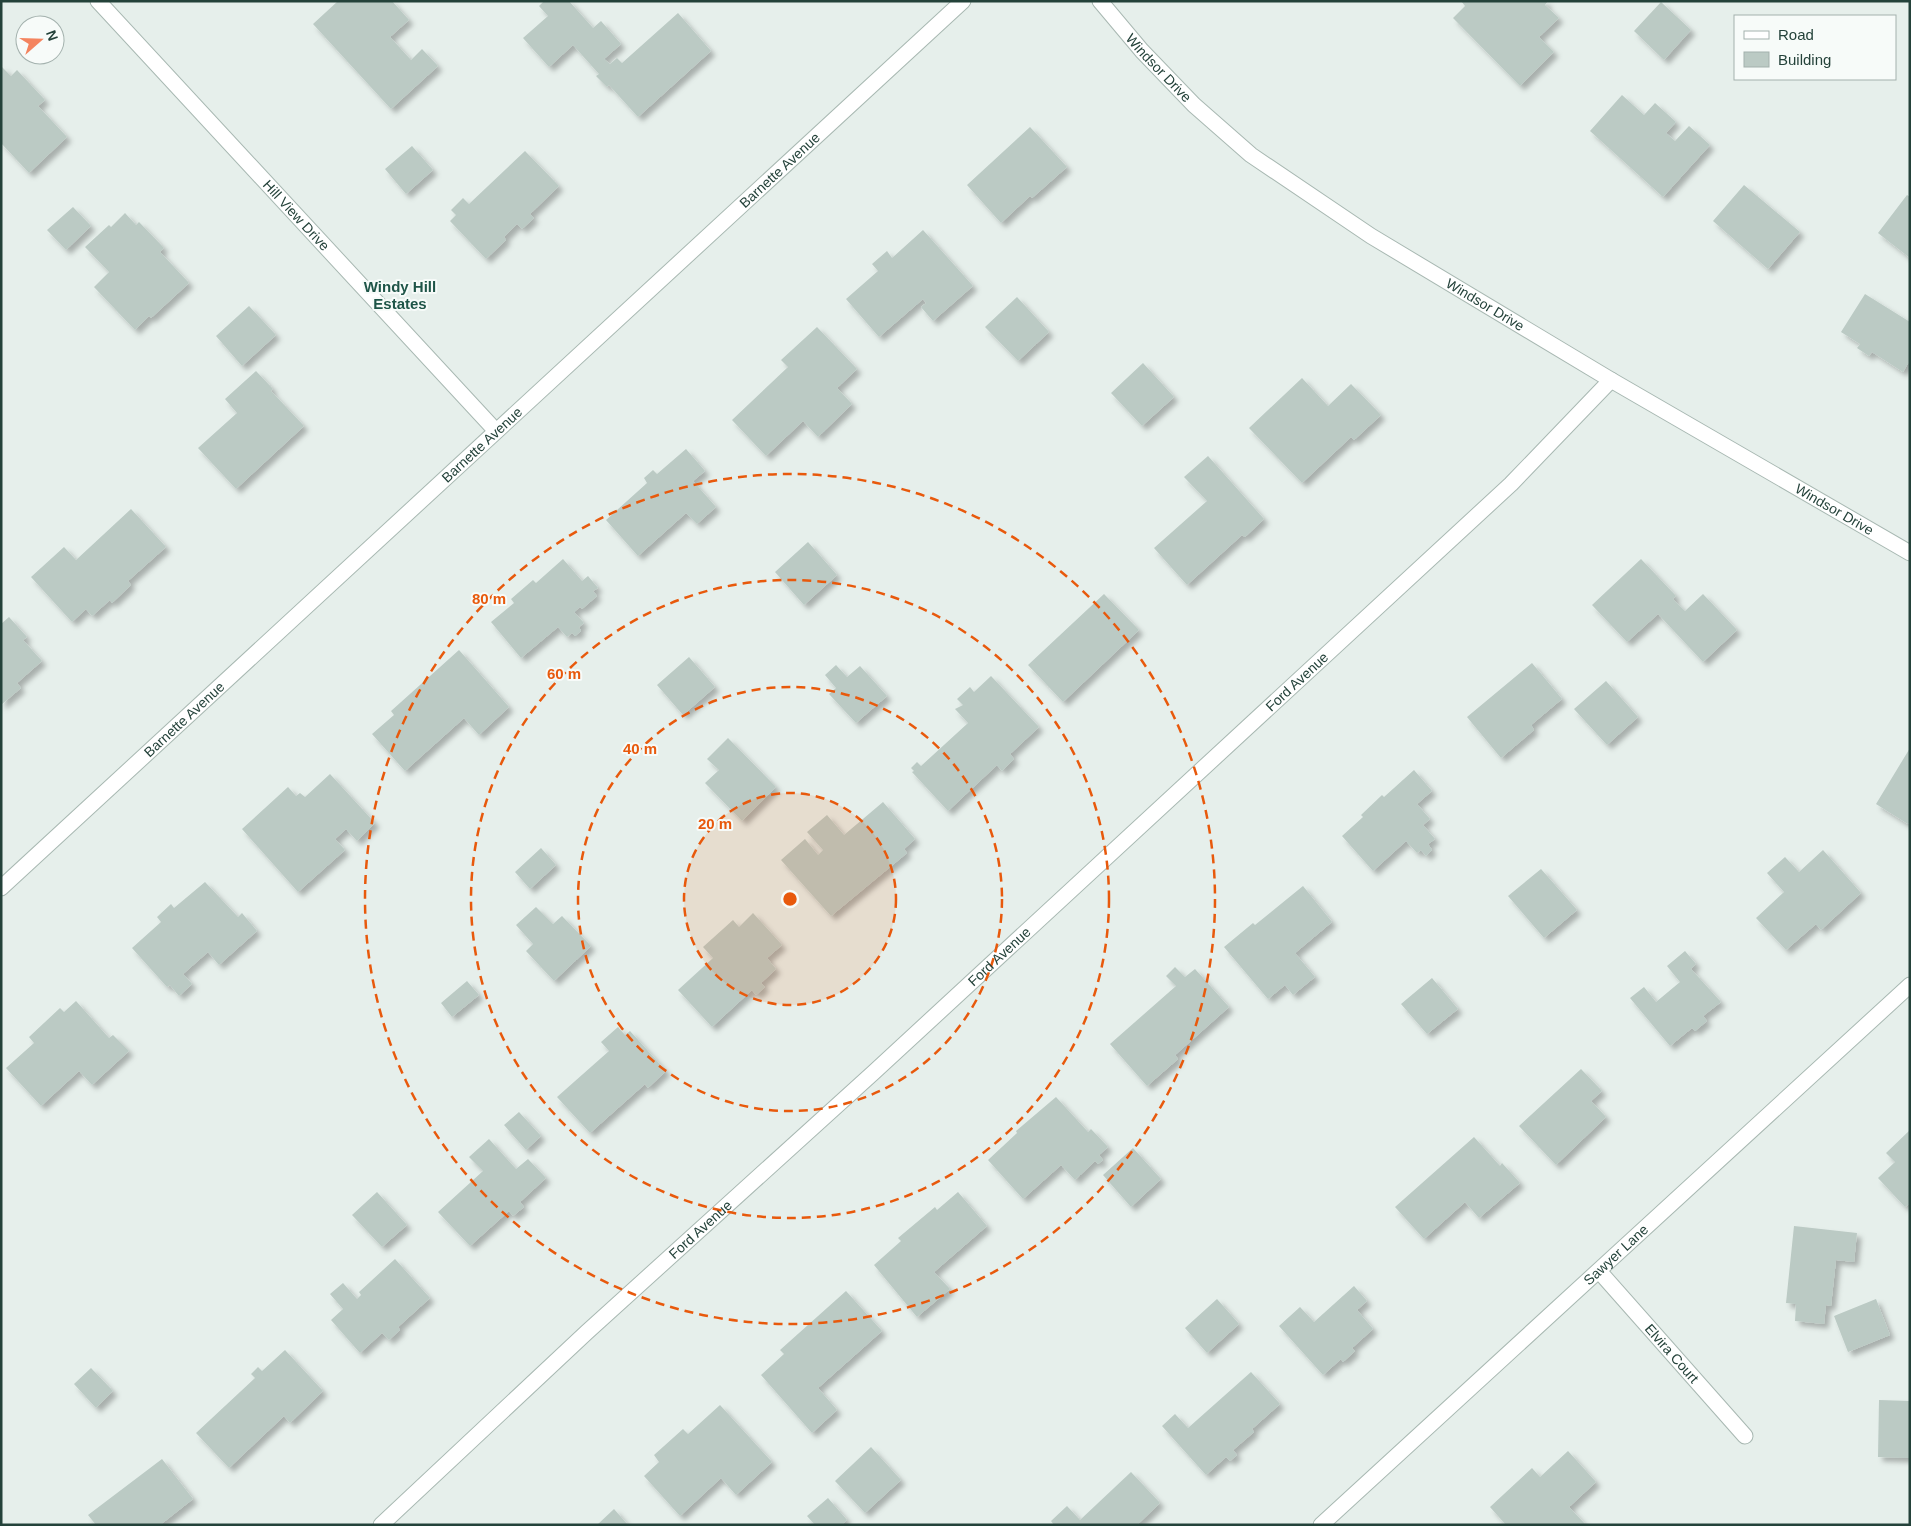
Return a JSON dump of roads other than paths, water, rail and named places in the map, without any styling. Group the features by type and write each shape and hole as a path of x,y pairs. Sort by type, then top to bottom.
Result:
{"street":[{"name":"Hill View Drive","path":"98,1 496,431"},
{"name":"Barnette Avenue","path":"1,888 962,1"},
{"name":"Windsor Drive","path":"1100,1 1148,58 1194,105 1251,154 1371,236 1611,380 1910,553"},
{"name":"Ford Avenue","path":"381,1525 587,1332 873,1073 1504,491 1611,380"},
{"name":"Sawyer Lane","path":"1321,1525 1910,985"},
{"name":"Elvira Court","path":"1599,1271 1745,1436"}],"district":[{"name":"Windy Hill Estates","path":"400,294"}]}
